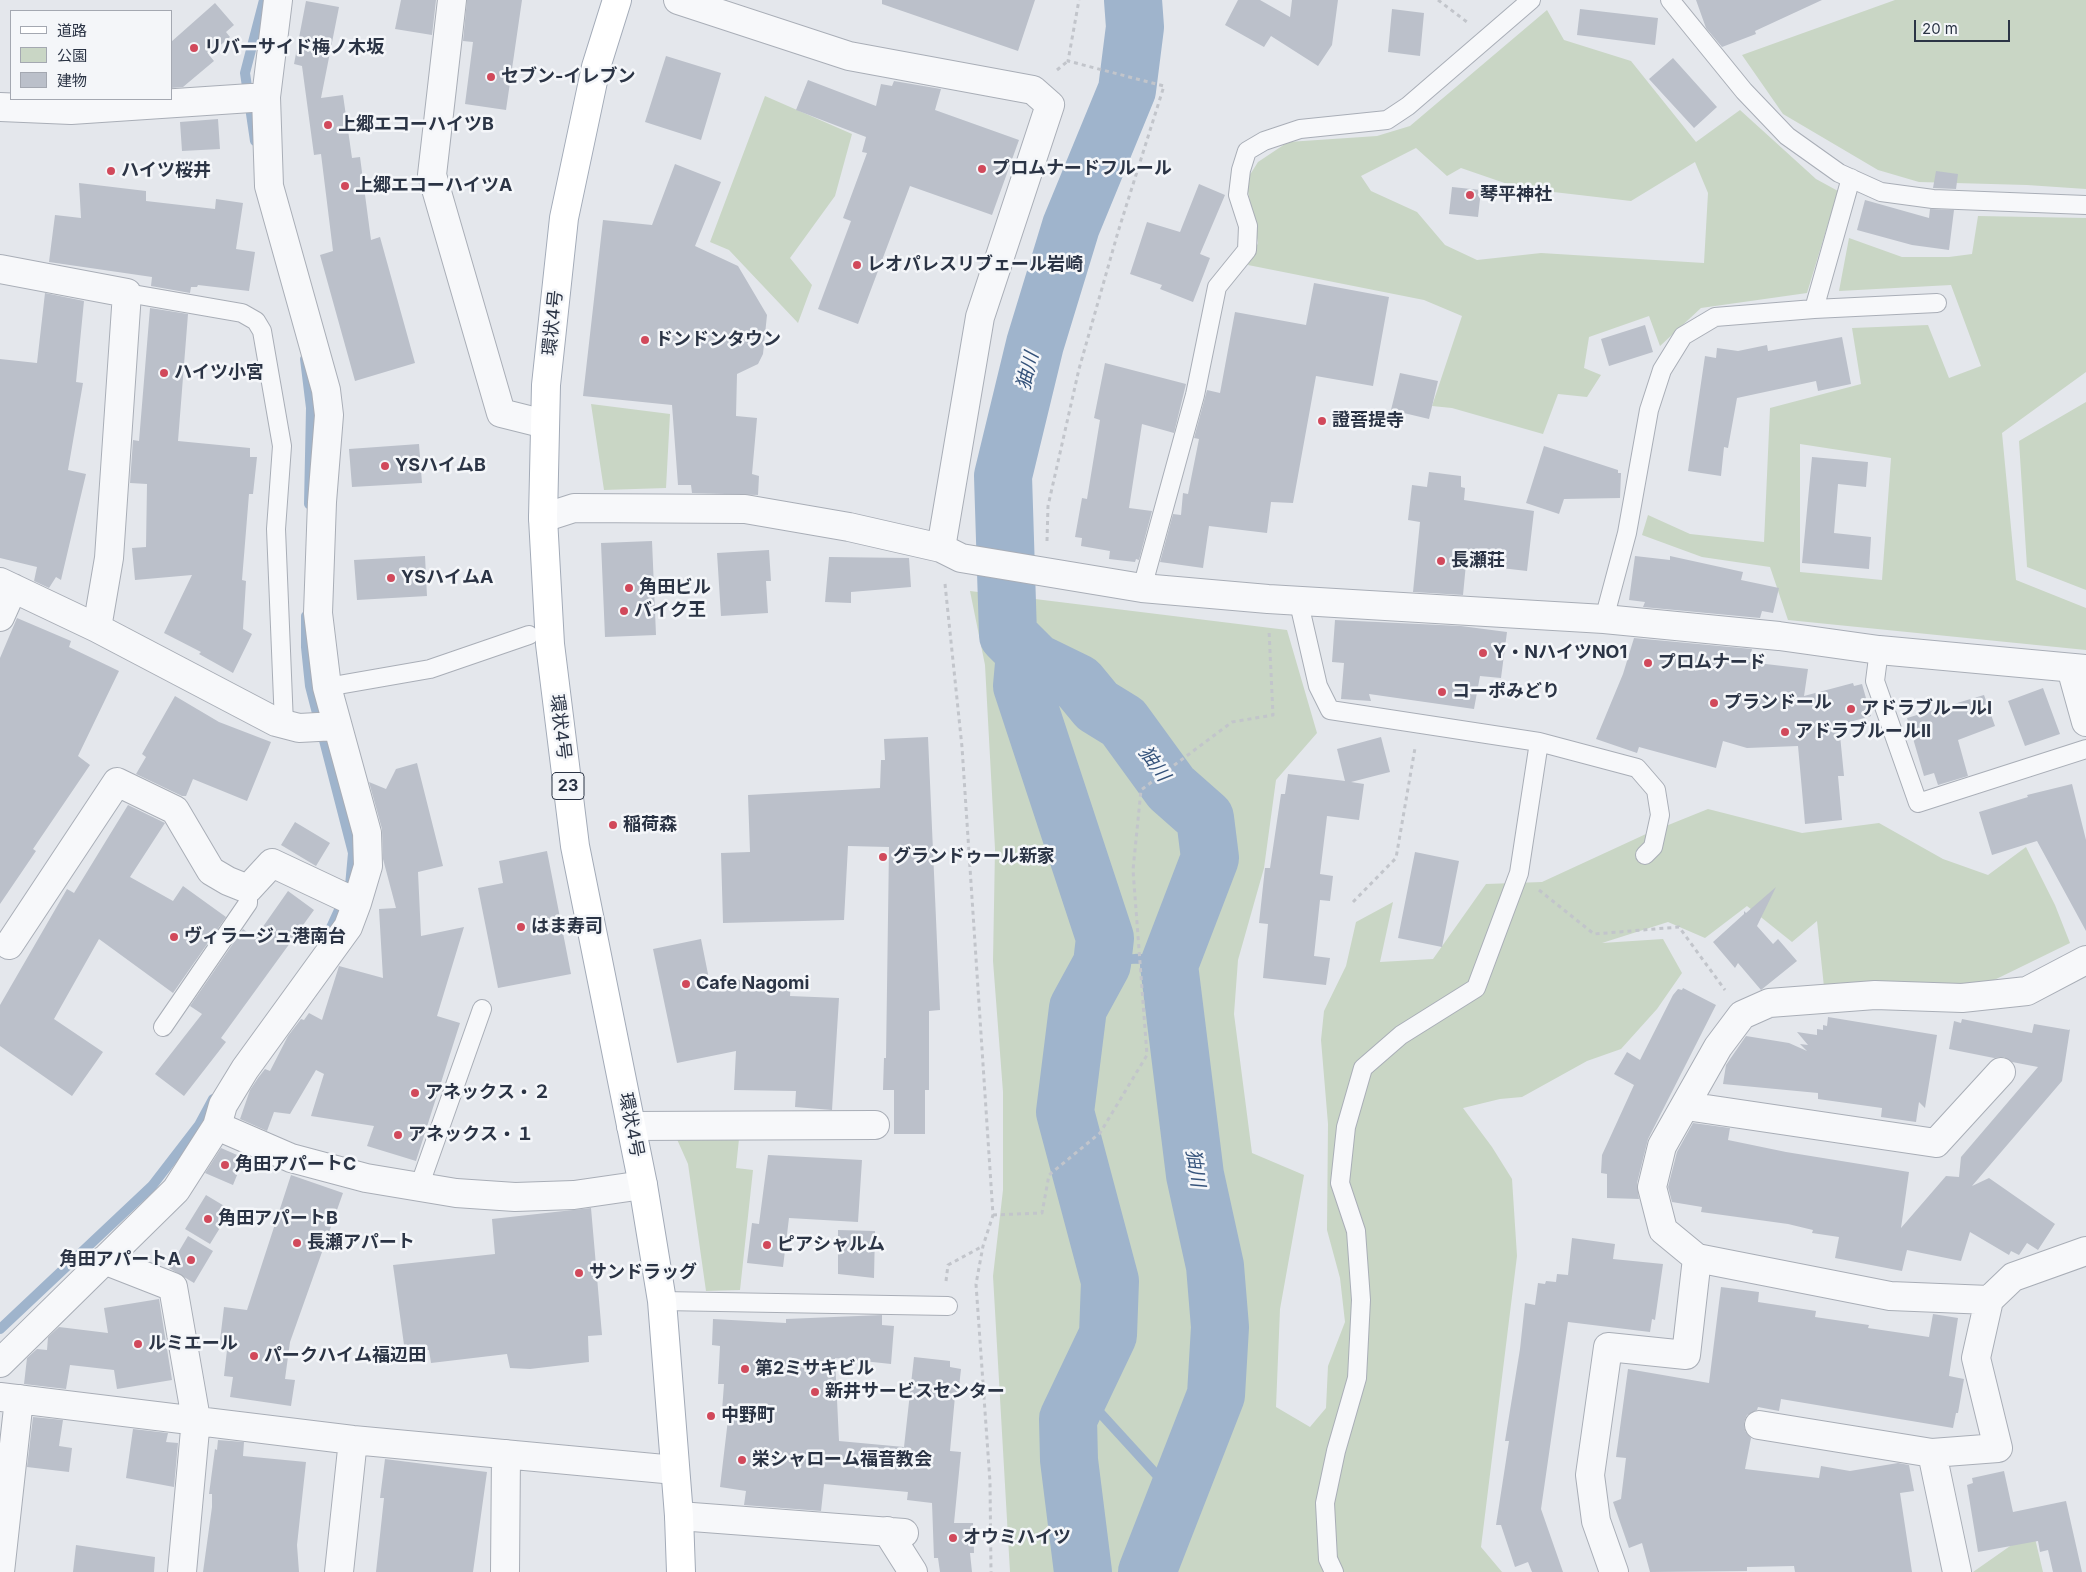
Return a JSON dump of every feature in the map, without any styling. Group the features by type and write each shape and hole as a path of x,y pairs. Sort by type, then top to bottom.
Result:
{"main road":[{"name":"環状4号","path":"617,0 596,67 564,218 546,385 543,518 550,644 576,846 643,1184 662,1302 680,1516 681,1572"}],"street":[{"path":"0,1363 176,1190 217,1126 223,1105 245,1069 348,928 351,900 368,866 367,832 335,726 326,687 318,613 322,502 329,415 326,390 269,186 260,97 278,0"},
{"path":"452,0 432,174 501,413 545,424"},
{"path":"678,0 849,56 1033,90 1050,105 980,317 951,553"},
{"path":"0,107 71,110 218,102 260,97"},
{"path":"0,269 127,293 110,558 97,628"},
{"path":"543,518 574,508 745,510 849,527 951,553 1142,588 1268,599 1298,599 1604,619 1779,636 1879,650 2078,668 2086,722"},
{"path":"0,617 7,585 292,726 335,726"},
{"path":"3,948 117,782 175,810 211,871 228,881 248,889 272,863 351,900"},
{"path":"1989,1300 1890,1296 1697,1258 1663,1230 1652,1187 1662,1146 1718,1047 1742,1015 1769,1002 1875,995 1962,998 2027,991 2086,960"},
{"path":"1686,1106 1936,1143 2001,1072"},
{"path":"217,1126 291,1158 366,1178 456,1194 514,1197 574,1195 643,1184"},
{"path":"631,1126 876,1126"},
{"path":"1759,1425 1932,1454 1998,1448 1976,1358 1989,1300 2013,1277 2086,1251"},
{"path":"1614,1572 1596,1521 1590,1475 1608,1347 1686,1355 1697,1258"},
{"path":"104,1260 173,1287 196,1419 182,1572"},
{"path":"0,1572 9,1398 196,1419 353,1440 675,1470"},
{"path":"339,1572 353,1440"},
{"path":"505,1572 506,1454"},
{"path":"1932,1454 1957,1572"},
{"path":"680,1516 896,1532 913,1572"}],"lane":[{"path":"1142,588 1195,395 1217,287 1246,250 1248,226 1238,195 1241,170 1247,151 1264,141 1300,128 1387,120 1408,106 1530,0"},
{"path":"1670,0 1744,91 1787,136 1839,173 1881,192 1933,199 2086,205"},
{"path":"1814,309 1851,178"},
{"path":"127,293 242,313 256,321 262,331 282,446 276,529 292,726"},
{"path":"1604,619 1627,533 1649,410 1662,370 1683,336 1715,318 1814,309 1937,303"},
{"path":"1298,599 1318,686 1330,710 1540,742 1637,768 1656,790 1660,815 1653,847 1645,855"},
{"path":"326,687 430,669 530,635"},
{"path":"1879,650 1875,681 1918,803 2086,749"},
{"path":"1334,1572 1328,1558 1325,1503 1336,1451 1356,1378 1361,1300 1356,1230 1340,1183 1346,1127 1363,1068 1401,1035 1476,988 1519,873 1540,742"},
{"path":"163,1027 248,903 248,889"},
{"path":"419,1187 482,1010"},
{"path":"662,1302 948,1306"}],"path":[{"path":"1040,570 1050,497 1082,360 1118,232 1164,86 1068,61 1079,0"},
{"path":"1438,0 1487,38"},
{"path":"951,553 992,1215 983,1246 976,1284 990,1482 991,1572"},
{"path":"992,1215 1042,1213 1049,1175 1100,1133 1147,1055 1133,870 1142,790 1232,722 1273,715 1268,599"},
{"path":"1353,902 1396,858 1419,723"},
{"path":"1519,873 1594,934 1679,927 1742,1015"},
{"path":"948,1265 983,1246"}],"green space":[{"path":"1895,0 2086,0 2086,189 2027,185 1919,182 1878,170 1783,114 1742,55"},
{"path":"1547,10 1564,40 1631,61 1696,142 1740,110 1816,179 1838,191 1807,293 1701,308 1660,346 1649,316 1589,337 1584,368 1601,375 1587,397 1558,394 1543,434 1452,408 1432,406 1462,316 1424,300 1248,265 1258,243 1246,181 1258,162 1288,142 1377,136 1410,126","holes":["1416,148 1447,176 1461,168 1519,188 1631,201 1695,162 1708,193 1704,263 1541,253 1477,260 1445,245 1417,212 1371,191 1361,176"]},
{"path":"765,96 852,134 835,196 790,258 812,285 798,323 729,250 710,242"},
{"path":"1978,216 2086,218 2086,372 2002,433 2016,580 2086,608 2086,650 1788,620 1770,567 1702,557 1642,535 1648,515 1690,534 1764,542 1770,408 1861,384 1852,328 1928,325 1949,378 1981,366 1951,285 1839,291 1849,238 1902,257 1949,257 1972,254","holes":["1800,444 1891,458 1882,580 1800,572"]},
{"path":"2086,402 2086,590 2027,567 2019,441"},
{"path":"591,404 670,414 666,488 604,490"},
{"path":"970,591 1287,630 1317,733 1276,780 1264,868 1238,960 1234,1014 1252,1153 1304,1175 1280,1309 1276,1407 1310,1427 1326,1408 1328,1366 1345,1322 1340,1278 1327,1230 1328,1124 1321,1040 1324,1011 1346,966 1356,922 1393,902 1380,962 1433,959 1486,884 1542,882 1646,834 1708,809 1802,833 1879,823 1943,859 1988,875 2026,847 2055,905 2070,943 1986,984 1824,987 1817,921 1792,942 1747,906 1705,938 1668,922 1602,943 1663,939 1682,973 1657,1009 1621,1049 1587,1061 1522,1097 1500,1099 1463,1108 1492,1147 1512,1179 1517,1256 1481,1547 1502,1572 1010,1572 993,1276 1003,1190 1003,1092 993,961 995,849 985,665"},
{"path":"676,1137 739,1139 736,1168 753,1170 740,1290 706,1291 688,1164"},
{"path":"2033,1530 2043,1572 1973,1572"}],"building":[{"path":"401,0 436,0 432,35 395,29"},
{"path":"467,0 522,0 506,110 465,104 473,42 463,41"},
{"path":"882,0 1035,0 1018,51 882,4"},
{"path":"1238,0 1260,0 1290,17 1292,0 1338,0 1332,45 1318,66 1271,36 1264,47 1225,25"},
{"path":"1696,0 1822,0 1755,31 1756,34 1722,47 1706,28"},
{"path":"306,1 339,7 321,98 343,95 352,158 360,157 371,240 380,237 415,363 355,381 320,255 333,251 321,154 314,155 302,66 294,64"},
{"name":"リバーサイド梅ノ木坂","path":"215,3 234,25 226,32 230,37 209,55 214,61 183,87 172,88 172,41"},
{"path":"1392,9 1424,13 1420,56 1388,52"},
{"path":"1580,9 1658,18 1655,45 1577,35"},
{"path":"666,56 721,73 701,140 645,122"},
{"path":"1673,58 1717,107 1694,128 1649,79"},
{"path":"808,80 876,106 881,84 892,86 894,81 941,89 935,110 1019,140 992,215 910,186 858,324 818,309 851,221 843,218 867,153 862,152 866,137 796,110"},
{"path":"218,119 220,149 182,151 180,122"},
{"path":"675,164 721,182 695,246 738,266 767,315 763,354 758,364 737,374 736,416 757,418 752,474 759,476 758,495 692,493 691,485 678,485 672,405 583,396 603,220 652,225"},
{"path":"1936,171 1958,174 1956,189 1933,188"},
{"path":"79,183 146,191 146,201 215,209 216,199 243,203 236,249 255,252 249,291 198,285 197,287 191,287 190,293 151,286 152,277 49,262 55,215 81,218"},
{"path":"1199,184 1225,195 1200,254 1210,258 1193,302 1160,289 1162,285 1130,274 1147,222 1180,232"},
{"path":"1452,187 1481,190 1478,217 1449,214"},
{"path":"1865,200 1929,218 1930,209 1954,210 1949,250 1912,245 1857,230"},
{"path":"1314,283 1389,297 1373,386 1316,376 1293,503 1271,502 1267,533 1209,526 1203,568 1160,562 1173,514 1181,515 1183,493 1188,494 1199,439 1194,438 1207,390 1220,393 1235,312 1306,325"},
{"path":"45,293 84,301 76,382 83,383 68,470 86,474 61,580 56,577 49,588 34,581 37,567 0,558 0,359 37,363"},
{"path":"150,308 188,314 178,441 250,448 250,457 257,457 253,494 249,494 242,580 246,581 243,629 252,634 233,673 199,654 201,652 164,633 192,575 135,580 132,548 146,547 147,484 130,483 133,440 139,441"},
{"path":"1645,325 1653,352 1609,366 1601,339"},
{"path":"1842,337 1851,384 1818,391 1816,381 1737,398 1728,448 1724,447 1721,476 1688,471 1705,356 1716,358 1717,348 1738,351 1767,345 1768,351"},
{"path":"1105,363 1186,384 1174,433 1142,424 1129,508 1152,511 1139,560 1136,559 1135,562 1109,559 1110,551 1081,546 1082,538 1075,537 1082,498 1087,499 1100,420 1094,418"},
{"path":"1400,373 1438,381 1429,419 1391,410"},
{"name":"YSハイムB","path":"419,444 422,483 352,487 349,449"},
{"path":"1544,446 1618,470 1618,473 1621,473 1620,498 1564,499 1559,514 1526,503"},
{"path":"1812,457 1868,462 1866,487 1838,484 1834,533 1871,537 1869,569 1802,563"},
{"path":"1429,472 1461,476 1461,487 1465,488 1464,500 1534,511 1527,571 1466,564 1463,595 1413,592 1420,522 1408,520 1412,485 1427,487"},
{"name":"角田ビル","path":"652,541 656,635 605,637 601,543"},
{"path":"769,550 771,581 766,581 768,613 721,616 717,553"},
{"name":"YSハイムA","path":"425,556 427,596 357,600 354,560"},
{"path":"1635,556 1670,560 1670,556 1743,572 1741,580 1779,588 1773,613 1762,611 1760,618 1643,607 1645,602 1629,600"},
{"path":"829,557 909,558 911,587 851,592 851,603 825,602"},
{"path":"17,618 71,641 69,647 119,671 78,756 90,765 33,849 36,851 0,904 0,658"},
{"path":"1335,620 1461,626 1507,632 1501,678 1480,676 1474,709 1369,694 1371,701 1341,699 1344,663 1332,662"},
{"path":"1634,638 1752,649 1749,662 1808,669 1804,696 1853,683 1854,686 1862,684 1871,716 1839,725 1844,776 1838,776 1842,820 1805,824 1798,746 1747,748 1723,741 1716,768 1639,747 1637,753 1596,739 1623,674"},
{"path":"2043,688 2060,734 2025,746 2008,701"},
{"path":"1984,695 1995,726 1958,740 1968,776 1938,785 1934,773 1924,776 1907,718"},
{"path":"175,696 219,722 271,742 247,801 193,779 186,796 182,796 136,774 146,757 142,754"},
{"path":"928,737 940,1010 929,1011 929,1090 925,1090 925,1134 894,1134 894,1090 883,1090 884,1058 886,1058 889,847 848,846 844,920 723,923 721,853 750,852 748,795 880,788 881,760 885,760 884,739"},
{"path":"1381,737 1390,772 1351,782 1364,784 1359,820 1327,816 1320,874 1333,876 1330,901 1320,900 1314,956 1330,958 1326,985 1263,978 1268,924 1259,923 1265,868 1270,868 1281,794 1285,794 1288,774 1345,781 1337,749"},
{"path":"417,763 443,866 418,872 421,936 464,927 437,1016 460,1023 416,1161 367,1146 374,1126 311,1116 324,1074 316,1070 290,1114 274,1112 267,1131 240,1119 250,1090 265,1069 270,1071 288,1036 301,1019 304,1020 309,1013 322,1020 339,966 383,978 379,909 396,908 383,859 382,829 369,782 386,789 396,769"},
{"path":"2072,784 2086,840 2086,931 2037,841 1992,855 1979,812 2028,797 2027,795"},
{"path":"128,805 165,823 130,877 173,901 183,886 226,917 173,993 99,939 54,1019 103,1052 72,1096 0,1046 0,1005 67,889 74,893"},
{"path":"295,822 330,843 316,866 281,845"},
{"path":"547,851 571,974 498,988 478,888 503,883 499,861"},
{"path":"1415,852 1459,861 1442,947 1398,938"},
{"path":"1776,887 1757,926 1773,944 1778,939 1797,961 1761,990 1738,963 1735,968 1713,942 1744,914 1744,911 1746,913"},
{"path":"288,891 314,910 221,1038 226,1042 184,1096 155,1074 202,1014 190,1006 243,929 255,938"},
{"path":"701,939 709,979 791,981 790,996 839,998 832,1110 795,1107 796,1091 734,1090 736,1051 677,1063 653,949"},
{"path":"1683,988 1716,1005 1648,1139 1637,1183 1639,1199 1607,1198 1607,1174 1601,1173 1602,1155 1634,1085 1614,1074 1627,1052 1640,1060 1673,995 1678,989 1682,990"},
{"path":"1828,1017 1937,1035 1925,1108 1919,1102 1916,1122 1881,1117 1882,1108 1818,1099 1818,1093 1723,1084 1726,1065 1746,1036 1789,1043 1807,1051 1800,1044 1808,1045 1797,1032 1817,1035 1817,1029 1823,1030 1823,1025 1827,1026"},
{"path":"1962,1019 2032,1033 2034,1024 2070,1029 2062,1081 1972,1186 1989,1178 2055,1224 2038,1250 2027,1243 2019,1255 2011,1251 2009,1255 1970,1232 1961,1261 1907,1250 1902,1271 1835,1258 1839,1237 1812,1233 1813,1230 1788,1224 1701,1212 1702,1207 1672,1202 1668,1187 1677,1152 1693,1123 1730,1128 1728,1140 1786,1152 1909,1172 1901,1228 1946,1176 1959,1177 1961,1157 2038,1067 2012,1062 2004,1057 1994,1058 1949,1049 1954,1021 1961,1023"},
{"name":"角田アパートC","path":"221,1148 244,1158 233,1185 205,1173"},
{"path":"768,1155 862,1160 858,1222 789,1218 783,1267 747,1263 752,1223 759,1224"},
{"path":"291,1175 343,1193 290,1342 285,1379 295,1380 291,1406 230,1397 233,1377 224,1376 227,1350 219,1349 224,1307 247,1310"},
{"name":"角田アパートB","path":"206,1195 231,1210 210,1244 185,1229"},
{"path":"591,1208 602,1335 588,1336 589,1362 530,1369 510,1368 507,1354 431,1363 429,1350 405,1352 393,1265 495,1254 492,1219"},
{"path":"838,1230 875,1231 874,1278 838,1274"},
{"name":"角田アパートA","path":"188,1236 213,1251 194,1283 169,1268"},
{"path":"1572,1238 1615,1244 1613,1259 1663,1264 1655,1320 1652,1319 1650,1332 1568,1322 1541,1509 1563,1572 1532,1572 1528,1562 1515,1567 1501,1525 1496,1525 1509,1441 1505,1441 1520,1349 1525,1303 1535,1305 1538,1283 1545,1284 1546,1281 1556,1282 1557,1274 1568,1275"},
{"path":"1721,1287 1759,1292 1758,1302 1816,1311 1815,1317 1869,1325 1868,1328 1929,1337 1933,1314 1958,1318 1949,1376 1964,1379 1958,1413 1956,1413 1953,1428 1781,1399 1779,1411 1758,1407 1757,1410 1747,1415 1744,1422 1745,1431 1751,1438 1745,1469 1819,1478 1821,1466 1850,1471 1898,1463 1909,1465 1914,1491 1900,1493 1912,1572 1795,1572 1794,1566 1747,1567 1747,1571 1650,1572 1642,1543 1629,1548 1613,1502 1621,1499 1626,1458 1616,1457 1628,1369 1709,1383"},
{"path":"159,1299 172,1380 117,1389 114,1370 70,1365 66,1389 24,1384 27,1358 37,1349 47,1350 48,1337 59,1327 108,1333 104,1308"},
{"path":"882,1315 882,1325 894,1326 891,1364 835,1358 839,1441 904,1447 914,1357 950,1361 950,1367 961,1369 958,1396 955,1396 950,1451 961,1452 954,1523 973,1523 974,1553 970,1553 972,1572 940,1572 938,1558 934,1558 932,1503 907,1500 908,1492 824,1484 821,1511 744,1505 746,1491 720,1487 729,1411 722,1411 724,1384 718,1384 720,1346 712,1345 713,1319 786,1323 786,1319"},
{"path":"33,1417 63,1420 59,1446 72,1448 69,1472 27,1467"},
{"path":"133,1429 168,1433 166,1442 178,1443 174,1487 126,1478"},
{"path":"218,1440 244,1442 243,1456 306,1462 297,1545 299,1572 203,1572 212,1507 212,1494 209,1494"},
{"path":"385,1459 487,1472 473,1572 376,1572 384,1498 380,1498"},
{"path":"2004,1471 2013,1512 2066,1501 2082,1572 2053,1572 2048,1550 2040,1552 2038,1541 1978,1552 1967,1485 1973,1483 1972,1478"},
{"path":"76,1545 155,1557 154,1572 73,1572"}],"waterway":[{"path":"255,141 245,73 264,0"},
{"name":"㹨川","path":"1133,0 1135,27 1127,90 1071,226 1035,344 1003,476 1008,635 1035,662 1078,683 1097,706 1123,722 1171,788 1205,818 1210,858 1169,965 1195,1175 1215,1266 1220,1327 1216,1395 1147,1572"},
{"path":"305,359 311,408 309,504"},
{"path":"306,616 306,647 310,686 353,853 350,886"},
{"path":"1025,653 1022,686 1105,938 1102,964 1078,1008 1065,1112 1110,1281 1108,1335 1068,1419 1069,1460 1083,1572"},
{"path":"328,934 344,899"},
{"path":"1102,964 1120,960 1143,959 1169,965"},
{"path":"0,1329 152,1186 199,1125 213,1099"},
{"path":"1081,1392 1166,1485 1180,1490"}],"place":[{"name":"リバーサイド梅ノ木坂","path":"194,48"},
{"name":"セブン-イレブン","path":"491,77"},
{"name":"上郷エコーハイツB","path":"328,125"},
{"name":"プロムナードフルール","path":"982,169"},
{"name":"ハイツ桜井","path":"111,171"},
{"name":"上郷エコーハイツA","path":"345,186"},
{"name":"琴平神社","path":"1470,195"},
{"name":"レオパレスリブェール岩崎","path":"857,265"},
{"name":"ドンドンタウン","path":"645,340"},
{"name":"ハイツ小宮","path":"164,373"},
{"name":"證菩提寺","path":"1322,421"},
{"name":"YSハイムB","path":"385,466"},
{"name":"長瀬荘","path":"1441,561"},
{"name":"YSハイムA","path":"391,578"},
{"name":"角田ビル","path":"629,588"},
{"name":"バイク王","path":"624,611"},
{"name":"Y・NハイツNO1","path":"1483,653"},
{"name":"プロムナード","path":"1648,663"},
{"name":"コーポみどり","path":"1442,692"},
{"name":"プランドール","path":"1714,703"},
{"name":"アドラブルールⅠ","path":"1851,709"},
{"name":"アドラブルールⅡ","path":"1785,732"},
{"name":"稲荷森","path":"613,825"},
{"name":"グランドゥール新家","path":"883,857"},
{"name":"はま寿司","path":"521,927"},
{"name":"ヴィラージュ港南台","path":"174,937"},
{"name":"Cafe Nagomi","path":"686,984"},
{"name":"アネックス・２","path":"415,1093"},
{"name":"アネックス・１","path":"398,1135"},
{"name":"角田アパートC","path":"225,1165"},
{"name":"角田アパートB","path":"208,1219"},
{"name":"長瀬アパート","path":"297,1243"},
{"name":"ピアシャルム","path":"767,1245"},
{"name":"角田アパートA","path":"191,1260"},
{"name":"サンドラッグ","path":"579,1273"},
{"name":"ルミエール","path":"138,1344"},
{"name":"パークハイム福辺田","path":"254,1356"},
{"name":"第2ミサキビル","path":"745,1369"},
{"name":"新井サービスセンター","path":"815,1392"},
{"name":"中野町","path":"711,1416"},
{"name":"栄シャローム福音教会","path":"742,1460"},
{"name":"オウミハイツ","path":"953,1538"}]}
